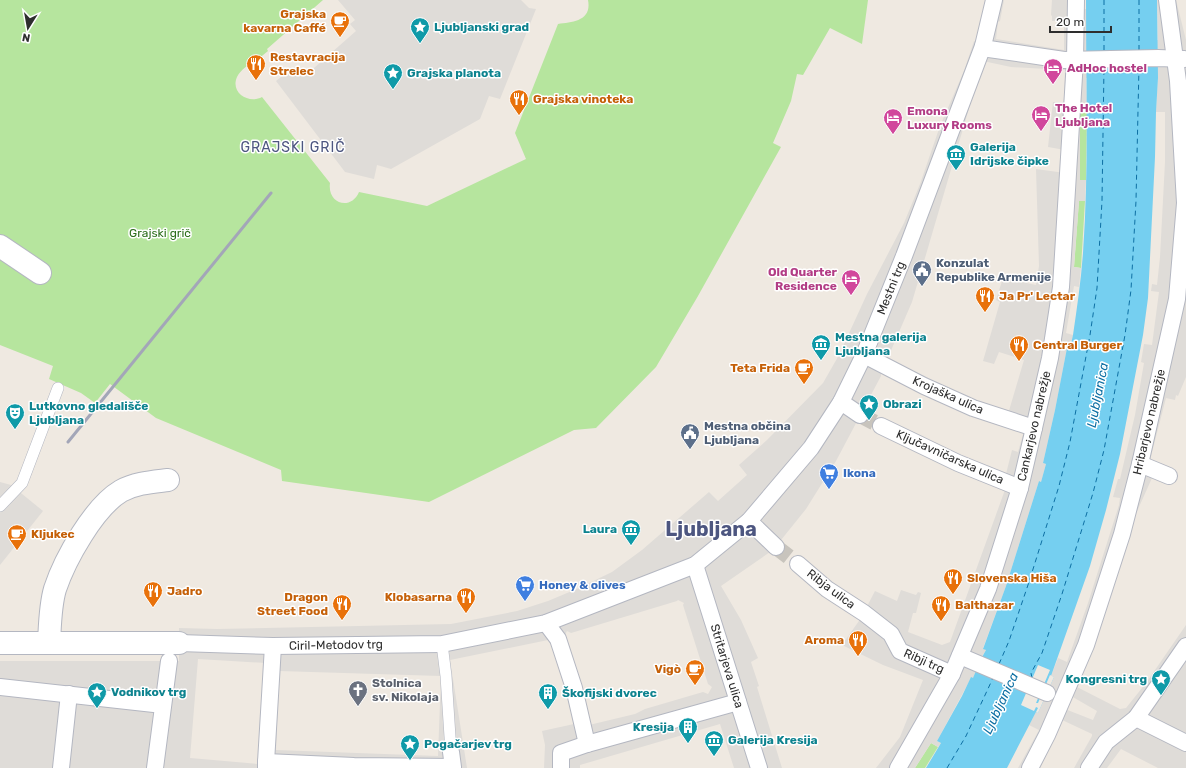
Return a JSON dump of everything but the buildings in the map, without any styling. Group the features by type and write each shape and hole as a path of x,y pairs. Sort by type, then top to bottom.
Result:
{"street":[{"name":"Mestni trg","path":"662,577 696,565 749,521 811,448 841,402 864,355 904,256 984,46 994,0"},
{"name":"Cankarjevo nabrežje","path":"898,768 952,674 988,589 1020,488 1034,428 1050,358 1061,287 1081,59 1076,0"},
{"name":"Hribarjevo nabrežje","path":"1030,768 1047,734 1086,645 1122,534 1181,301 1185,203 1184,138 1178,81 1180,59 1167,0"},
{"path":"984,46 990,49 1064,60 1180,59"},
{"path":"0,246 40,273"},
{"name":"Krojaška ulica","path":"864,355 924,386 974,408 1034,428"},
{"path":"841,402 860,415"},
{"name":"Ključavničarska ulica","path":"881,426 958,462 1020,488"},
{"path":"1140,464 1169,476"},
{"path":"49,643 50,612 55,590 74,548 98,512 108,501 127,488 146,482 168,480"},
{"path":"749,521 776,546"},
{"name":"Ribja ulica","path":"798,564 827,589 864,613"},
{"name":"Stritarjeva ulica","path":"696,565 759,768"},
{"name":"Ciril-Metodov trg","path":"0,643 49,643 173,649 442,644 546,623 662,577"},
{"name":"Ribji trg","path":"864,613 891,634 900,651 952,674"},
{"path":"546,623 558,639 574,688 587,744"},
{"path":"273,646 266,765 453,768 451,752"},
{"path":"1089,768 1106,742 1136,718 1186,646"},
{"path":"155,768 163,705 173,649"},
{"path":"960,656 1047,693"},
{"path":"0,686 163,705"},
{"path":"60,768 69,694"},
{"path":"561,761 587,744 738,702"},
{"path":"1136,718 1186,744"}],"lane":[{"path":"0,506 22,483 58,388"},
{"path":"442,644 446,676 451,752"}],"green space":[{"name":"Grajski grič","path":"0,0 323,0 267,49 268,51 238,74 236,88 238,92 247,98 257,99 262,97 330,183 332,196 336,200 346,203 351,202 359,192 427,206 526,159 515,133 558,24 575,21 584,16 587,12 588,0 868,0 862,44 830,28 803,75 797,74 791,101 773,143 781,147 698,296 656,367 596,428 574,430 429,502 282,481 281,470 156,418 110,384 95,403 81,393 49,379 53,366 0,345"},
{"path":"1080,113 1087,113 1086,180 1080,180"},
{"path":"1079,201 1085,201 1081,268 1074,267"},
{"path":"931,743 938,747 925,768 915,768"}],"shaded area":[{"name":"Grajska planota","path":"338,0 521,0 529,8 536,9 500,99 489,96 480,119 391,169 377,165 374,179 345,172 276,81 287,72 290,76 299,68 306,75 356,31 350,24 355,20"},
{"path":"987,0 1004,0 1000,21 998,22 996,39 1064,50 1064,21 1052,21 1052,0 1081,0 1081,9 1086,9 1086,40 1158,40 1157,0 1176,0 1186,40 1186,377 1178,396 1176,395 1175,400 1166,398 1150,460 1152,478 1126,536 1075,686 1120,709 1126,708 1146,683 1186,625 1186,768 1158,768 1121,749 1107,768 1074,768 1092,734 1060,719 1032,768 1018,768 1039,730 1029,725 1036,712 1039,713 971,678 937,741 941,743 938,747 931,743 915,768 876,768 900,737 923,680 883,665 842,645 861,618 875,591 897,601 901,590 916,595 918,592 921,593 916,613 913,613 908,632 942,645 950,642 1006,487 1005,478 1012,450 1018,452 1024,431 881,372 881,376 836,461 806,509 773,550 721,586 741,620 758,658 751,662 759,686 757,687 782,768 734,768 720,724 580,765 580,768 544,768 545,745 542,731 574,724 553,639 450,660 467,768 0,768 0,661 179,661 179,628 217,629 451,624 517,611 548,601 612,572 642,550 709,492 718,501 747,475 739,465 767,440 823,383 839,355 867,294 904,223 920,184 940,126 964,71 974,41 977,42","holes":["983,61 1011,67 1065,70 1064,102 1053,102 1048,147 1065,150 1065,173 1036,169 1039,266 1036,285 1003,278 996,300 1000,302 983,361 994,364 999,352 1024,360 1008,414 886,362 912,302","1086,78 1158,78 1156,112 1165,112 1165,162 1157,285 1152,284 1151,291 1159,292 1152,345 1144,344 1141,362 1144,363 1135,415 1120,479 1118,479 1113,497 1120,498 1119,505 1088,603 1067,662 1058,658 1051,676 981,658 986,650 983,648 1006,586 1039,481 1041,482 1046,464 1043,463 1067,348 1070,349 1073,335 1066,333 1074,286 1079,287 1081,268 1074,267 1079,201 1085,201 1086,180 1080,180 1080,113 1087,113","678,600 684,603 683,605 708,684 712,687 708,694 703,692 645,709 635,714 589,725 582,687 574,663 563,639 567,631 571,633","198,659 266,663 258,764 190,758","279,671 441,676 438,756 276,750","1071,696 1097,711 1093,720 1065,709"]},
{"path":"0,482 11,485 43,511 0,565"}],"water":[{"name":"Ljubljanica","path":"1086,0 1157,0 1158,78 1148,298 1143,335 1120,454 1090,566 1051,676 1054,677 1038,713 1036,712 1007,768 926,768 941,743 937,741 971,677 973,678 986,650 983,649 1006,586 1039,481 1041,482 1046,464 1043,463 1067,348 1070,348 1073,335 1081,274 1085,221 1087,158"}],"pier":[{"path":"1038,665 1050,670 1036,703 1038,703 1050,675 1054,677 1038,713 1036,712 1038,708 1036,707 1034,711 1021,705"}],"ferry route":[{"path":"1104,0 1104,51"},
{"path":"1139,0 1139,50"},
{"path":"1032,678 1031,673 1042,653 1093,493 1104,450 1125,335 1131,290 1136,201 1139,66"},
{"path":"999,664 1009,641 1029,582 1059,486 1070,442 1090,335 1097,288 1102,201 1104,67"},
{"path":"947,768 966,736 993,678"}],"tunnel":[{"path":"860,415 881,426"},
{"path":"776,547 798,564"}],"railway":[{"path":"68,442 271,193"}],"place":[{"name":"Grajska kavarna Caffé","path":"340,38"},
{"name":"Ljubljanski grad","path":"420,44"},
{"name":"Restavracija Strelec","path":"256,81"},
{"name":"AdHoc hostel","path":"1053,85"},
{"name":"Grajska planota","path":"393,90"},
{"name":"Grajska vinoteka","path":"519,116"},
{"name":"The Hotel Ljubljana","path":"1041,132"},
{"name":"Emona Luxury Rooms","path":"893,135"},
{"name":"Galerija Idrijske čipke","path":"956,171"},
{"name":"Konzulat Republike Armenije","path":"922,287"},
{"name":"Old Quarter Residence","path":"851,296"},
{"name":"Ja Pr' Lectar","path":"985,313"},
{"name":"Mestna galerija Ljubljana","path":"821,361"},
{"name":"Central Burger","path":"1019,362"},
{"name":"Teta Frida","path":"804,385"},
{"name":"Obrazi","path":"869,421"},
{"name":"Lutkovno gledališče Ljubljana","path":"15,430"},
{"name":"Mestna občina Ljubljana","path":"690,450"},
{"name":"Ikona","path":"829,490"},
{"name":"Laura","path":"631,546"},
{"name":"Kljukec","path":"17,551"},
{"name":"Slovenska Hiša","path":"953,595"},
{"name":"Honey & olives","path":"525,602"},
{"name":"Jadro","path":"153,608"},
{"name":"Klobasarna","path":"466,614"},
{"name":"Dragon Street Food","path":"342,621"},
{"name":"Balthazar","path":"941,622"},
{"name":"Aroma","path":"858,657"},
{"name":"Vigò","path":"695,686"},
{"name":"Kongresni trg","path":"1161,696"},
{"name":"Stolnica sv. Nikolaja","path":"358,707"},
{"name":"Vodnikov trg","path":"97,709"},
{"name":"Škofijski dvorec","path":"548,710"},
{"name":"Kresija","path":"688,744"},
{"name":"Galerija Kresija","path":"714,757"},
{"name":"Pogačarjev trg","path":"410,761"}],"district":[{"name":"GRAJSKI GRIČ","path":"293,147"},
{"name":"Ljubljana","path":"711,529"}]}
